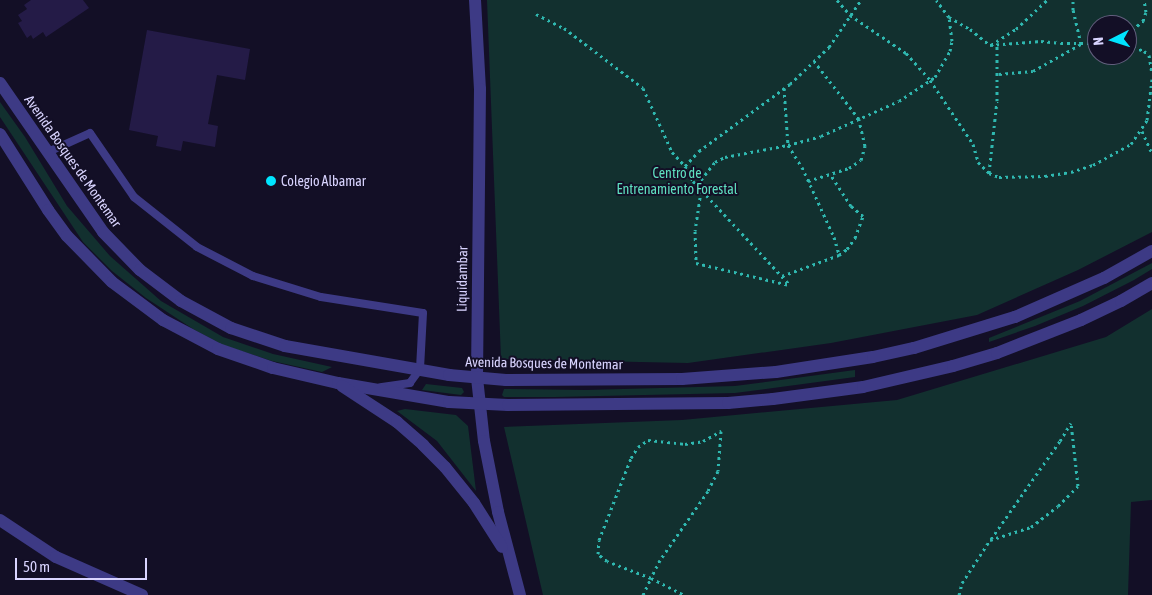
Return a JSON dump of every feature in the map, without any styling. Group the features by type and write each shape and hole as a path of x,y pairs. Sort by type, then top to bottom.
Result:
{"street":[{"name":"Liquidambar","path":"475,0 480,89 477,378 484,441 508,555 520,595"},
{"name":"Avenida Bosques de Montemar","path":"0,83 87,212 121,252 140,270 181,302 231,328 276,343 477,378 691,379 776,372 873,357 914,348 1014,317 1104,278 1152,252"},
{"path":"0,134 48,210 67,236 94,265 137,302 191,336 218,349 274,368 338,383 449,402 480,404 728,403 773,400 863,387 953,366 997,352 1081,320 1121,301 1152,283"},
{"name":"Liquidambar","path":"338,383 397,422 423,444 474,503 508,555"},
{"path":"0,520 56,557 142,595"}],"lane":[{"path":"48,152 90,133 134,197 197,247 253,276 321,297 423,313 420,369 410,383 371,388"}],"path":[{"path":"837,0 850,15 906,53 930,80 973,144 978,162 989,173 999,177 1045,176 1071,172 1093,165 1131,144 1148,120 1152,79"},
{"path":"685,166 699,151 784,88 829,47 861,0"},
{"path":"697,185 715,162 725,157 788,145 821,136 899,101 935,77 950,51 952,28 948,17 936,0"},
{"path":"990,45 1016,29 1038,6 1047,0"},
{"path":"1073,0 1073,10 1081,44"},
{"path":"1137,26 1143,21 1146,12 1144,0"},
{"path":"536,14 564,28 643,88 672,152 685,166 697,185 702,190 782,276 790,285 696,263 694,232 702,190"},
{"path":"948,17 970,29 980,39 990,45 1041,41 1087,44"},
{"path":"999,74 1033,71 1081,44"},
{"path":"989,173 999,74 997,45"},
{"path":"1137,49 1144,51 1151,59 1152,74"},
{"path":"808,181 849,168 862,160 865,146 859,120 814,61"},
{"path":"784,88 788,145 808,181 834,238 839,255"},
{"path":"1142,131 1152,153"},
{"path":"782,276 839,255 847,249 855,238 862,216 851,206 830,174"},
{"path":"959,595 962,583 990,540 1071,423 1078,486 1058,506 1031,527 990,540"},
{"path":"643,595 650,578 660,560 708,491 718,471 721,431 703,441 685,444 648,440 638,447 631,458 599,540 598,554 607,561 650,578 684,595"}],"green space":[{"name":"Centro de Entrenamiento Forestal","path":"487,0 1152,0 1152,232 1078,270 977,315 831,343 688,363 501,359"},
{"path":"0,102 25,137 67,206 110,256 161,301 223,337 273,354 332,367 322,372 272,361 223,345 193,329 146,298 112,271 83,242 0,117"},
{"path":"1152,263 1152,269 1083,306 1035,326 989,342 989,338 1080,301"},
{"path":"1152,309 1152,500 1131,502 1128,595 543,595 504,427 682,420 897,400 1106,337"},
{"path":"855,370 855,377 735,393 555,397 504,397 502,395 504,389 586,390 735,386"},
{"path":"426,384 462,388 464,392 461,395 422,390"},
{"path":"405,409 456,415 468,426 476,491 437,441 397,411"}],"building":[{"path":"31,0 83,0 89,8 46,37 43,32 33,39 31,35 27,38 18,23 22,21 18,15 27,9 24,5"},
{"path":"147,30 250,49 245,80 217,75 208,124 218,126 215,147 183,141 181,151 156,146 158,136 129,130"}],"place":[{"name":"Colegio Albamar","path":"271,181"}]}
